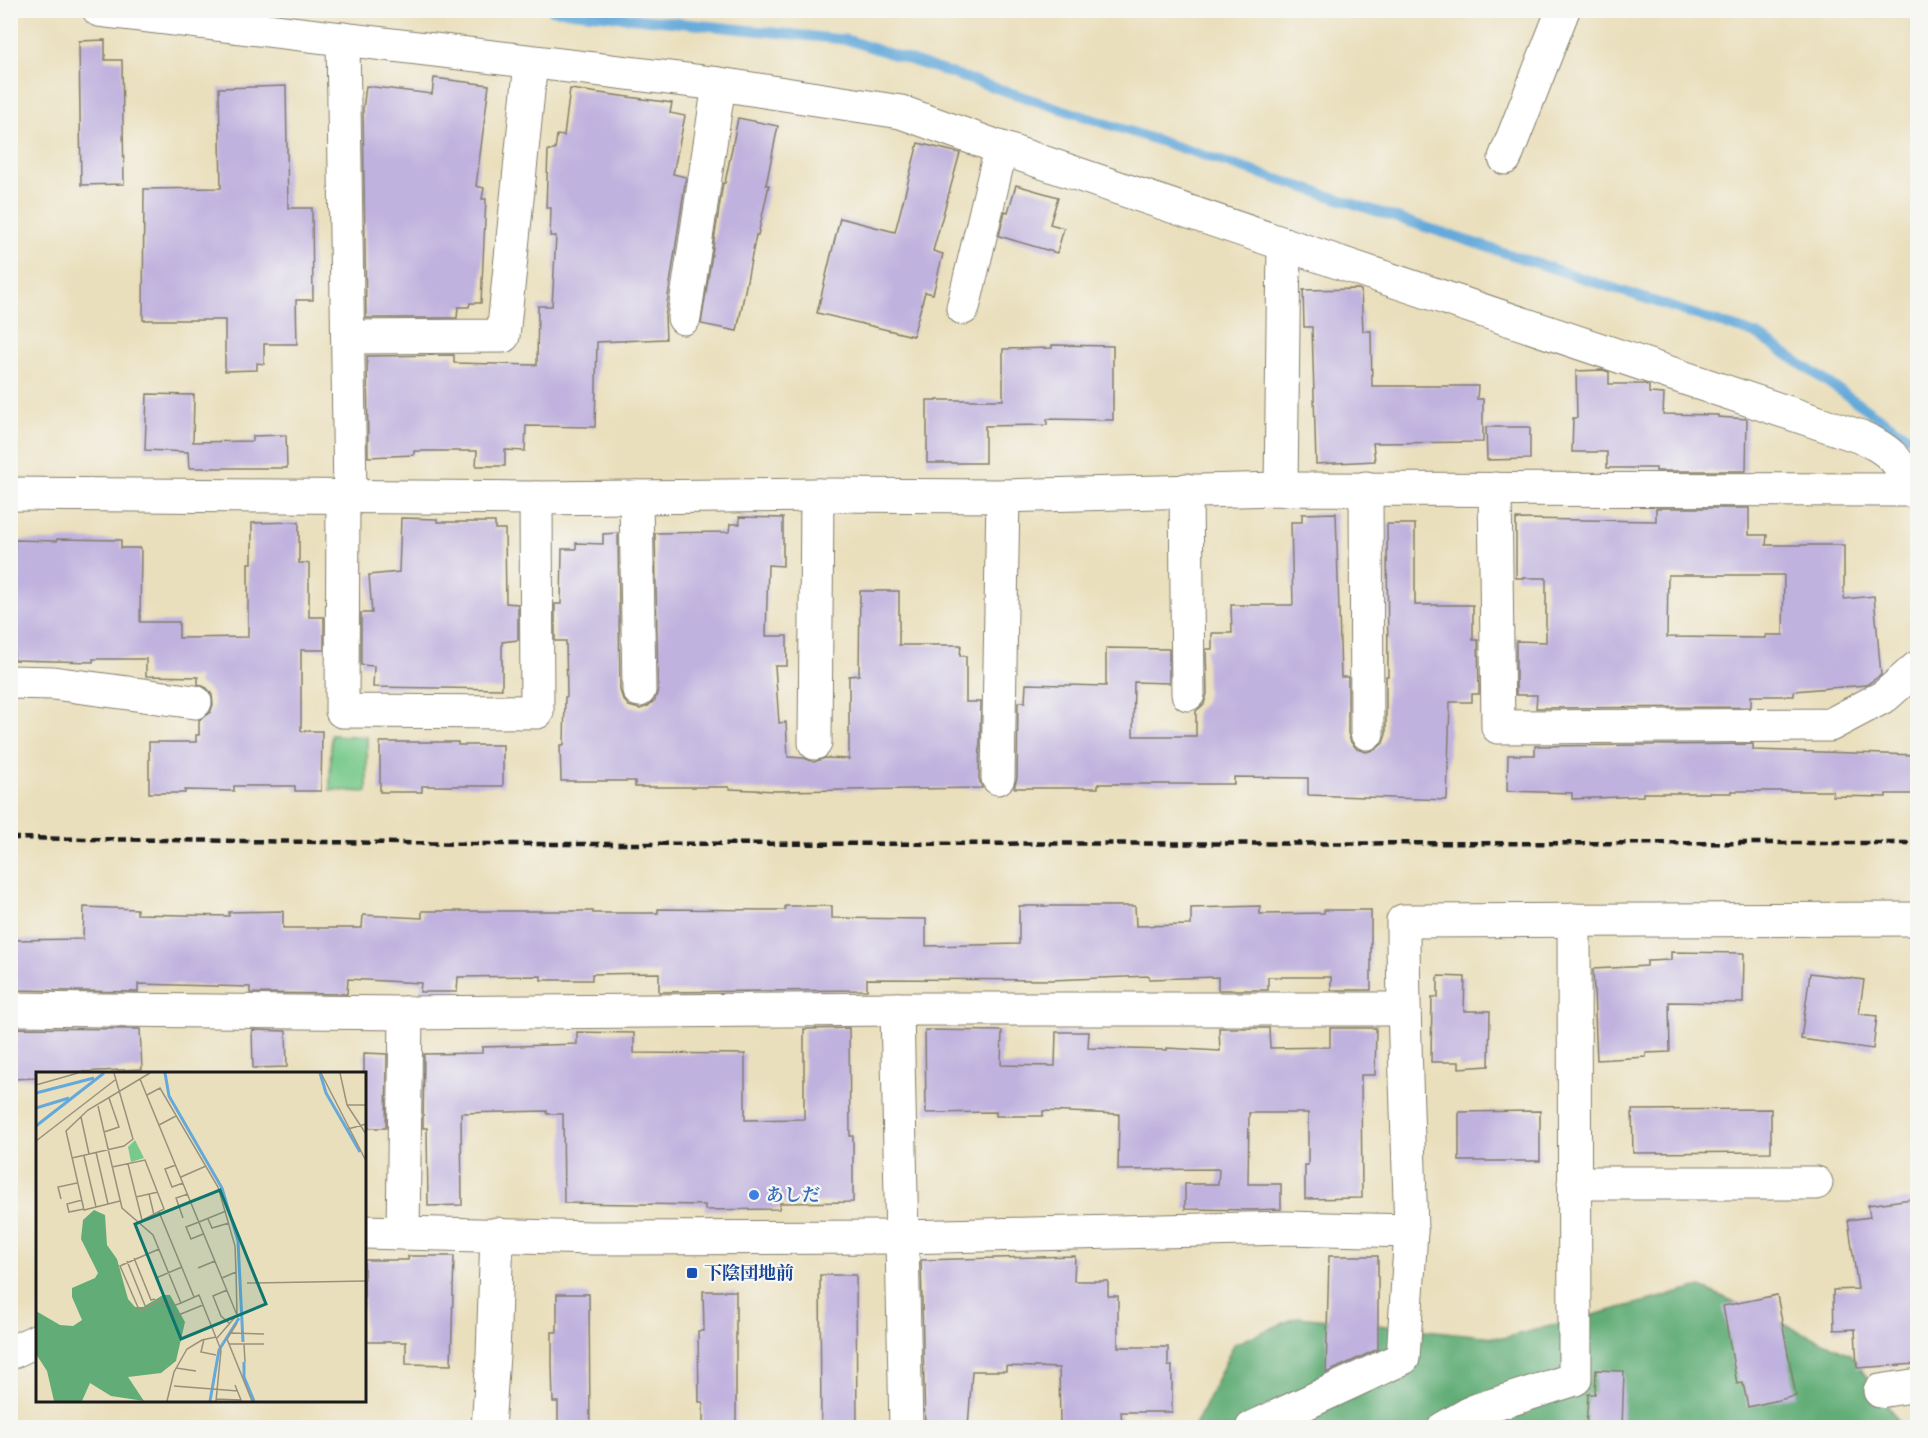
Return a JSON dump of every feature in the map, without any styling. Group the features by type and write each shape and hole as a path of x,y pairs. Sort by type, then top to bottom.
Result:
{"street":[{"path":"10,494 536,498 1003,496 1186,490 1366,488 1916,492 1901,465 1890,452 1861,437 1284,244 901,112 719,84 99,10"},
{"path":"1505,158 1563,10"},
{"path":"343,39 348,338 342,711 537,712 536,498"},
{"path":"348,338 503,336 531,62"},
{"path":"684,318 719,84"},
{"path":"963,308 1001,148"},
{"path":"1281,489 1284,244"},
{"path":"1366,488 1367,733"},
{"path":"1495,489 1498,727 1830,725 1886,696 1917,667"},
{"path":"1186,490 1188,694"},
{"path":"816,743 817,495"},
{"path":"998,778 1003,496"},
{"path":"636,497 639,690"},
{"path":"10,682 53,683 195,702"},
{"path":"1252,1428 1404,1358 1411,1232 1403,1008 1403,921 1917,919"},
{"path":"1444,1428 1474,1411 1575,1379 1574,920"},
{"path":"10,1009 406,1013 1403,1008"},
{"path":"897,1009 906,1428"},
{"path":"403,1233 406,1013"},
{"path":"1574,1183 1816,1183"},
{"path":"366,1232 592,1238 902,1237 1285,1228 1411,1232"},
{"path":"488,1428 497,1234"},
{"path":"10,1353 36,1341"},
{"path":"1880,1391 1917,1385"}],"green space":[{"path":"331,735 367,737 367,792 330,790"},
{"path":"1701,1287 1850,1354 1903,1427 1194,1428 1234,1344 1298,1317 1504,1338"}],"building":[{"path":"105,40 105,60 122,60 124,184 81,185 79,41"},
{"path":"434,78 489,85 476,186 484,188 482,199 486,199 481,303 470,303 469,307 458,307 457,318 366,318 363,109 366,86 432,94"},
{"path":"286,86 288,208 312,208 313,300 296,300 297,344 264,344 264,364 257,363 257,370 225,371 225,320 143,320 144,189 221,188 219,88"},
{"path":"570,89 672,103 670,113 685,116 673,174 686,177 665,317 666,339 597,342 595,427 526,426 525,451 505,450 505,466 476,466 477,451 414,451 414,455 368,457 367,356 454,355 454,363 537,365 538,306 552,306 556,236 550,236 551,208 546,208 548,150 555,150 557,135 564,136"},
{"path":"738,118 778,126 766,185 769,185 758,235 756,235 737,331 701,324 723,183 725,183"},
{"path":"918,143 960,153 933,251 943,254 933,294 925,292 913,336 817,313 840,218 895,232"},
{"path":"1016,185 1058,197 1050,224 1064,228 1057,253 999,236 1005,211 1008,212"},
{"path":"1303,290 1361,290 1363,331 1371,331 1372,386 1478,386 1477,399 1483,399 1483,442 1373,443 1375,461 1316,464 1312,327 1304,327"},
{"path":"1052,345 1113,346 1113,420 1047,419 1047,425 985,426 985,463 927,463 927,400 1003,400 1003,349 1052,348"},
{"path":"1603,370 1609,372 1609,384 1645,384 1649,386 1649,393 1664,394 1663,414 1718,415 1718,417 1747,419 1746,471 1656,471 1656,468 1607,468 1607,452 1572,452 1573,418 1577,418 1576,371"},
{"path":"147,394 194,395 193,442 253,441 253,436 286,435 287,468 189,468 188,452 145,450"},
{"path":"1486,427 1530,427 1530,459 1487,460"},
{"path":"1656,508 1749,508 1749,535 1767,535 1766,545 1844,545 1844,599 1874,596 1881,675 1866,685 1794,691 1794,696 1751,696 1751,707 1536,708 1537,695 1516,695 1516,641 1546,642 1546,578 1516,578 1516,519 1656,521","holes":["1668,575 1784,575 1783,635 1766,635 1766,638 1667,637"]},
{"path":"1336,513 1341,677 1348,677 1348,733 1357,749 1366,752 1376,749 1383,743 1386,734 1387,524 1415,524 1415,605 1473,605 1473,640 1478,640 1479,694 1472,694 1472,702 1450,702 1447,800 1308,795 1308,778 1234,777 1234,784 1098,784 1098,788 1014,788 1017,778 1018,702 1025,702 1026,684 1106,686 1106,648 1169,649 1169,683 1134,682 1133,736 1196,736 1196,711 1204,704 1207,694 1206,649 1212,649 1212,633 1232,633 1231,605 1293,605 1291,522 1302,522 1302,514"},
{"path":"739,517 783,518 783,566 768,565 766,636 787,636 787,666 775,666 779,723 786,722 788,757 804,758 814,762 825,758 849,759 849,676 859,675 860,591 899,591 899,645 961,645 960,656 966,656 966,702 981,702 979,778 982,788 776,791 729,789 729,787 635,787 635,781 561,781 560,745 564,745 565,697 567,697 566,641 555,641 555,604 561,604 562,549 576,549 576,543 603,544 603,534 618,533 620,690 629,706 640,709 655,700 658,690 655,533 729,532 730,524 740,524"},
{"path":"401,518 437,519 437,522 495,522 495,529 505,529 506,603 518,604 518,640 502,642 502,689 373,687 374,666 361,665 361,613 372,613 369,575 399,572"},
{"path":"299,522 299,563 309,563 309,617 324,617 324,650 301,650 301,731 322,731 321,791 295,791 295,786 234,786 234,791 185,790 185,793 149,793 149,742 196,742 196,735 199,735 199,720 210,713 213,705 212,695 207,688 198,684 198,677 146,676 146,659 93,659 93,662 14,660 15,540 121,540 121,548 141,548 140,622 179,622 179,638 248,637 248,563 252,563 252,523"},
{"path":"380,742 458,742 458,745 503,745 503,786 422,786 422,792 380,792"},
{"path":"1753,744 1753,750 1917,755 1917,794 1886,794 1886,797 1832,796 1833,791 1732,791 1732,793 1643,793 1643,796 1572,799 1572,793 1507,791 1508,755 1535,755 1535,746"},
{"path":"785,906 832,906 832,918 926,919 926,946 1019,944 1019,906 1135,906 1136,926 1191,925 1191,908 1260,906 1260,914 1371,910 1371,990 1331,990 1331,977 1268,977 1268,990 1218,990 1218,977 1149,979 1149,976 1051,980 867,979 867,990 659,992 659,973 592,974 592,980 541,980 541,976 458,977 457,992 420,992 421,983 348,979 347,994 250,993 250,987 138,984 138,992 10,990 10,940 83,939 84,907 137,909 137,914 229,916 229,912 283,911 283,928 362,928 363,915 422,918 422,911 658,913 658,909 785,910"},
{"path":"1671,952 1744,953 1743,1003 1669,1002 1670,1052 1646,1053 1646,1057 1597,1060 1593,969 1647,966 1647,961 1671,960"},
{"path":"1810,973 1864,980 1859,1014 1877,1016 1873,1049 1801,1039"},
{"path":"1438,976 1465,977 1464,1011 1490,1011 1489,1066 1459,1068 1459,1062 1431,1062 1432,997 1438,997"},
{"path":"10,1028 140,1029 142,1069 36,1072 36,1078 10,1079"},
{"path":"849,1028 853,1202 780,1203 779,1209 705,1210 705,1205 564,1203 563,1114 547,1114 547,1111 461,1113 462,1205 428,1206 427,1128 423,1128 424,1054 482,1053 482,1047 577,1044 577,1032 634,1033 634,1053 745,1054 745,1120 804,1119 804,1029"},
{"path":"1219,1028 1269,1028 1270,1048 1330,1047 1330,1028 1376,1028 1375,1075 1361,1075 1362,1198 1305,1199 1305,1165 1308,1165 1308,1113 1249,1113 1248,1184 1281,1184 1281,1209 1251,1210 1185,1209 1185,1184 1218,1184 1219,1169 1118,1170 1119,1114 1043,1111 1043,1116 996,1116 996,1112 926,1113 925,1030 1002,1031 1001,1065 1055,1066 1056,1032 1089,1032 1088,1048 1220,1051"},
{"path":"252,1030 286,1031 287,1067 253,1068"},
{"path":"364,1053 387,1054 386,1128 366,1128 366,1072 364,1072"},
{"path":"1771,1109 1771,1152 1633,1153 1632,1110"},
{"path":"1540,1111 1540,1161 1459,1161 1459,1112"},
{"path":"1911,1199 1917,1250 1917,1364 1857,1368 1855,1329 1834,1330 1833,1290 1858,1289 1848,1220 1870,1217 1868,1205"},
{"path":"408,1256 454,1256 451,1365 406,1364 406,1342 366,1342 366,1260 408,1260"},
{"path":"1075,1256 1074,1281 1108,1281 1108,1296 1118,1296 1118,1347 1168,1347 1168,1366 1172,1366 1172,1412 1121,1412 1122,1424 1060,1424 1059,1368 1006,1366 1006,1371 972,1371 968,1428 925,1428 921,1260"},
{"path":"1329,1256 1378,1256 1378,1349 1326,1373"},
{"path":"820,1275 856,1275 857,1428 821,1428"},
{"path":"703,1291 736,1291 736,1428 703,1428 703,1402 699,1402 698,1331 704,1331"},
{"path":"557,1294 589,1294 590,1428 558,1428 558,1402 553,1402 552,1365 552,1332 557,1332"},
{"path":"1777,1295 1796,1396 1748,1407 1743,1383 1737,1384 1723,1306"},
{"path":"1596,1370 1624,1371 1622,1428 1586,1428 1588,1394 1595,1394"}],"waterway":[{"path":"552,10 848,40 1758,335 1899,431 1918,441"}],"railway":[{"path":"10,838 476,844 1918,843"}],"place":[{"name":"あしだ","path":"754,1195"},
{"name":"下陰団地前","path":"692,1273"}]}
